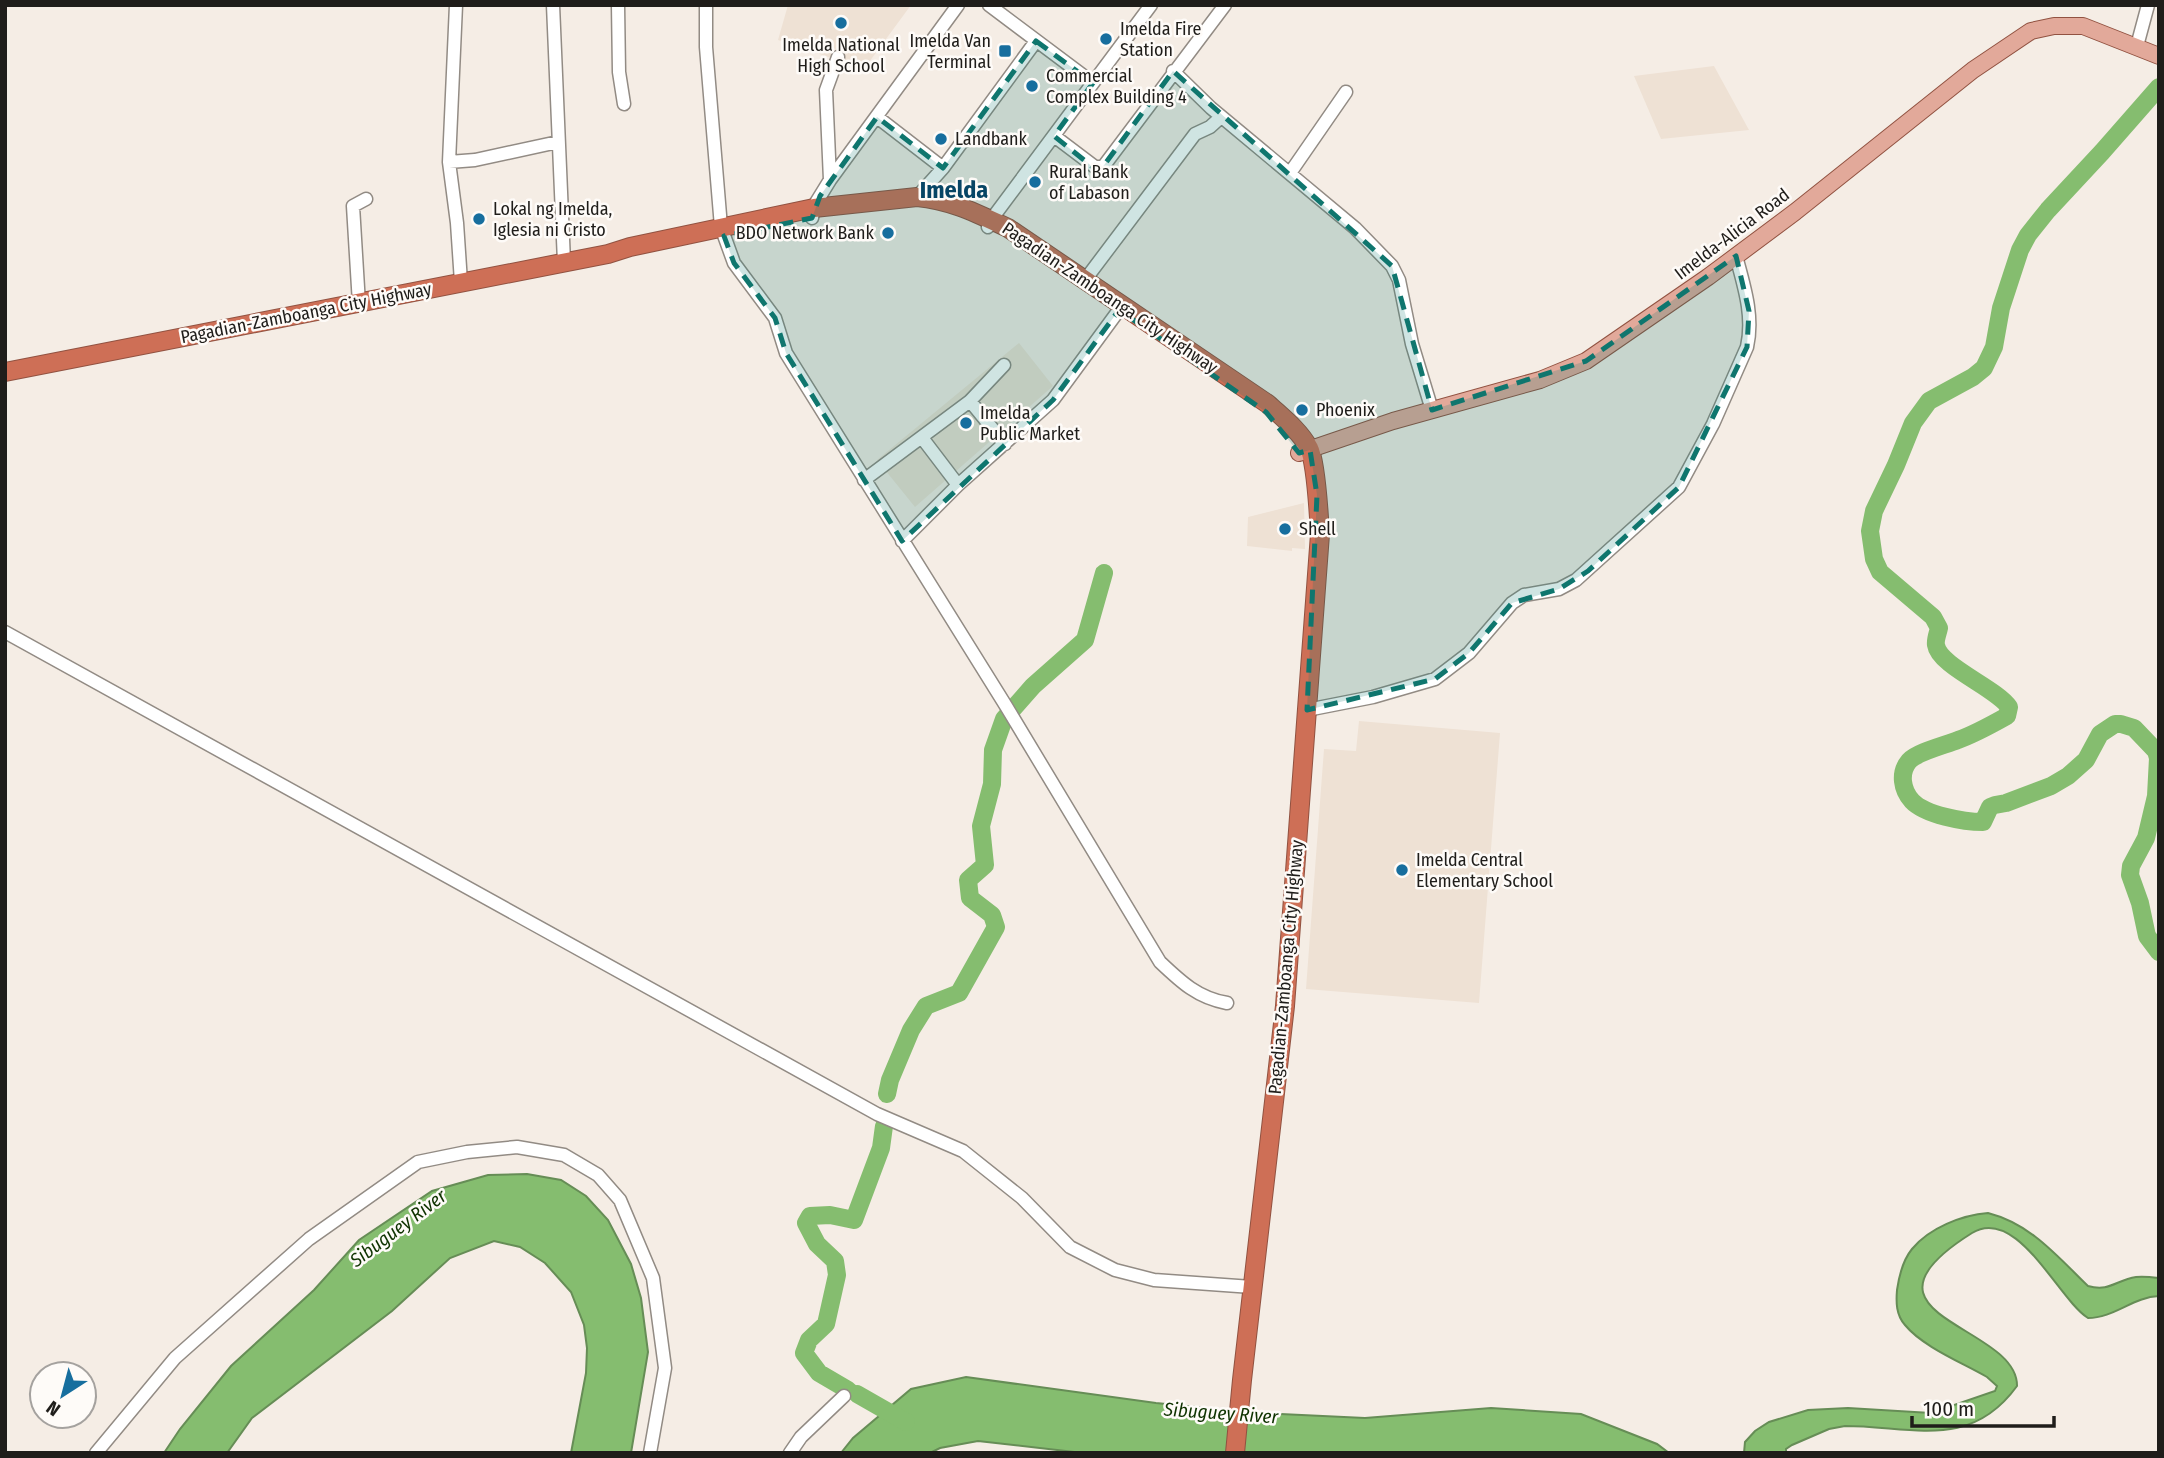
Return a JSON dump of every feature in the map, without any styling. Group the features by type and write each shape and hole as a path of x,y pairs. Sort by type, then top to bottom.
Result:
{"highway":[{"name":"Pagadian-Zamboanga City Highway","path":"5,372 359,304 608,254 630,247 917,197 968,208 1266,412 1305,451"},
{"name":"Pagadian-Zamboanga City Highway","path":"813,213 859,208 928,209 989,224 1021,237 1268,404 1294,428 1315,480 1320,534 1285,1006 1241,1380 1236,1453"}],"main road":[{"name":"Imelda-Alicia Road","path":"1305,451 1432,410 1540,380 1586,361 1737,256 1973,70 2019,37 2043,27 2068,24 2083,26 2157,55"}],"street":[{"path":"456,5 449,162 461,282"},
{"path":"553,5 564,262"},
{"path":"618,5 619,72 624,104"},
{"path":"706,5 706,47 723,231 734,263 775,318 786,353 1006,706 1160,962 1186,986 1209,1000 1227,1003"},
{"path":"813,213 830,180 958,5"},
{"path":"989,5 1093,83"},
{"path":"1054,136 1095,167 1103,167 1225,5"},
{"path":"2137,46 2148,5"},
{"path":"989,224 1146,7"},
{"path":"917,197 943,167 1036,41"},
{"path":"830,180 826,90 838,57"},
{"path":"1173,71 1217,114 1355,228 1392,265 1399,280 1412,344 1432,410"},
{"path":"1290,173 1346,92"},
{"path":"1085,280 1195,134 1210,127 1217,114"},
{"path":"877,117 943,167"},
{"path":"449,162 475,160 558,142"},
{"path":"359,304 353,206 366,199"},
{"path":"1307,710 1373,697 1435,679 1469,653 1512,603 1524,596 1559,589 1576,580 1671,495 1689,471 1747,347 1749,311 1737,256"},
{"path":"902,541 958,485 1040,413 1070,380 1119,310"},
{"path":"864,480 923,439 970,401 1004,365"},
{"path":"970,401 1005,444"},
{"path":"923,439 958,485"},
{"path":"5,632 462,882 877,1114 963,1152 1022,1198 1070,1247 1115,1270 1154,1280 1252,1287"},
{"path":"96,1453 174,1358 309,1239 418,1162 467,1152 517,1147 564,1155 598,1175 620,1200 653,1278 664,1368 650,1453"},
{"path":"790,1453 801,1437 844,1396"}],"highlighted area":[{"path":"1036,41 1093,83 1054,136 1099,172 1173,71 1392,266 1432,410 1586,361 1736,256 1749,311 1747,347 1679,487 1588,571 1559,589 1512,603 1469,653 1435,679 1307,710 1317,495 1310,450 1299,453 1266,412 1119,310 1053,400 902,541 786,353 775,318 734,263 724,236 812,218 820,196 877,117 943,168"}],"shaded area":[{"name":"Imelda National High School","path":"788,5 911,5 864,69 778,40"},
{"path":"1714,66 1749,130 1661,139 1634,76"},
{"name":"Imelda Public Market","path":"1019,343 1053,386 915,507 877,460"},
{"path":"1304,503 1305,549 1292,548 1292,551 1247,546 1248,517"},
{"name":"Imelda Central Elementary School","path":"1359,721 1500,733 1479,1003 1306,989 1324,749 1356,751"}],"water":[{"name":"Sibuguey River","path":"527,1174 561,1180 586,1196 608,1220 631,1264 641,1298 648,1352 631,1453 571,1453 586,1373 584,1325 571,1292 545,1263 520,1247 494,1241 450,1258 392,1311 252,1418 227,1453 164,1453 231,1366 314,1290 359,1240 432,1191 488,1175"},
{"path":"1988,1213 2030,1233 2088,1286 2108,1287 2136,1277 2159,1278 2159,1296 2141,1300 2106,1315 2088,1318 2076,1308 2021,1243 2005,1232 1989,1228 1972,1233 1936,1261 1923,1284 1928,1302 1945,1318 1992,1348 2010,1365 2017,1386 1999,1406 1980,1420 1960,1427 1916,1430 1845,1426 1829,1429 1792,1445 1786,1449 1786,1453 1744,1453 1745,1442 1755,1431 1769,1422 1808,1410 1848,1408 1931,1413 1995,1391 1997,1386 1987,1377 1913,1333 1902,1321 1897,1304 1902,1268 1909,1253 1919,1242 1947,1224"},
{"name":"Sibuguey River","path":"966,1377 1156,1403 1257,1413 1365,1418 1491,1408 1581,1414 1657,1444 1669,1453 1083,1453 978,1441 940,1448 930,1453 841,1453 853,1438 911,1389"}],"waterway":[{"path":"2159,87 2028,235 2020,250 2001,308 1994,347 1984,368 1929,401 1913,423 1874,511 1870,531 1874,559 1880,572 1933,617 1939,628 1936,643 1939,653 1957,669 1993,692 2009,707 2007,716 1989,726 1909,761 1903,776 1909,797 1918,806 1935,814 1983,822 1990,807 2051,786 2068,776 2086,760 2100,734 2115,724 2134,728 2156,751 2158,758 2156,796 2146,838 2131,866 2130,875 2140,903 2147,936 2159,952"},
{"path":"887,1094 890,1080 911,1030 926,1006 959,993 996,927 992,915 970,898 968,880 985,865 981,826 992,784 993,750 1004,719 1033,686 1085,640 1104,573"},
{"path":"848,1390 819,1373 804,1353 809,1340 826,1324 837,1275 835,1261 817,1244 806,1223 810,1216 830,1215 854,1220 881,1148 884,1126"},
{"path":"857,1394 906,1422"}],"place":[{"name":"Imelda National High School","path":"841,23"},
{"name":"Imelda Fire Station","path":"1106,39"},
{"name":"Imelda Van Terminal","path":"1005,51"},
{"name":"Commercial Complex Building 4","path":"1032,86"},
{"name":"Landbank","path":"941,139"},
{"name":"Rural Bank of Labason","path":"1035,182"},
{"name":"Lokal ng Imelda, Iglesia ni Cristo","path":"479,219"},
{"name":"BDO Network Bank","path":"888,233"},
{"name":"Phoenix","path":"1302,410"},
{"name":"Imelda Public Market","path":"966,423"},
{"name":"Shell","path":"1285,529"},
{"name":"Imelda Central Elementary School","path":"1402,870"}],"district":[{"name":"Imelda","path":"954,190"}]}
